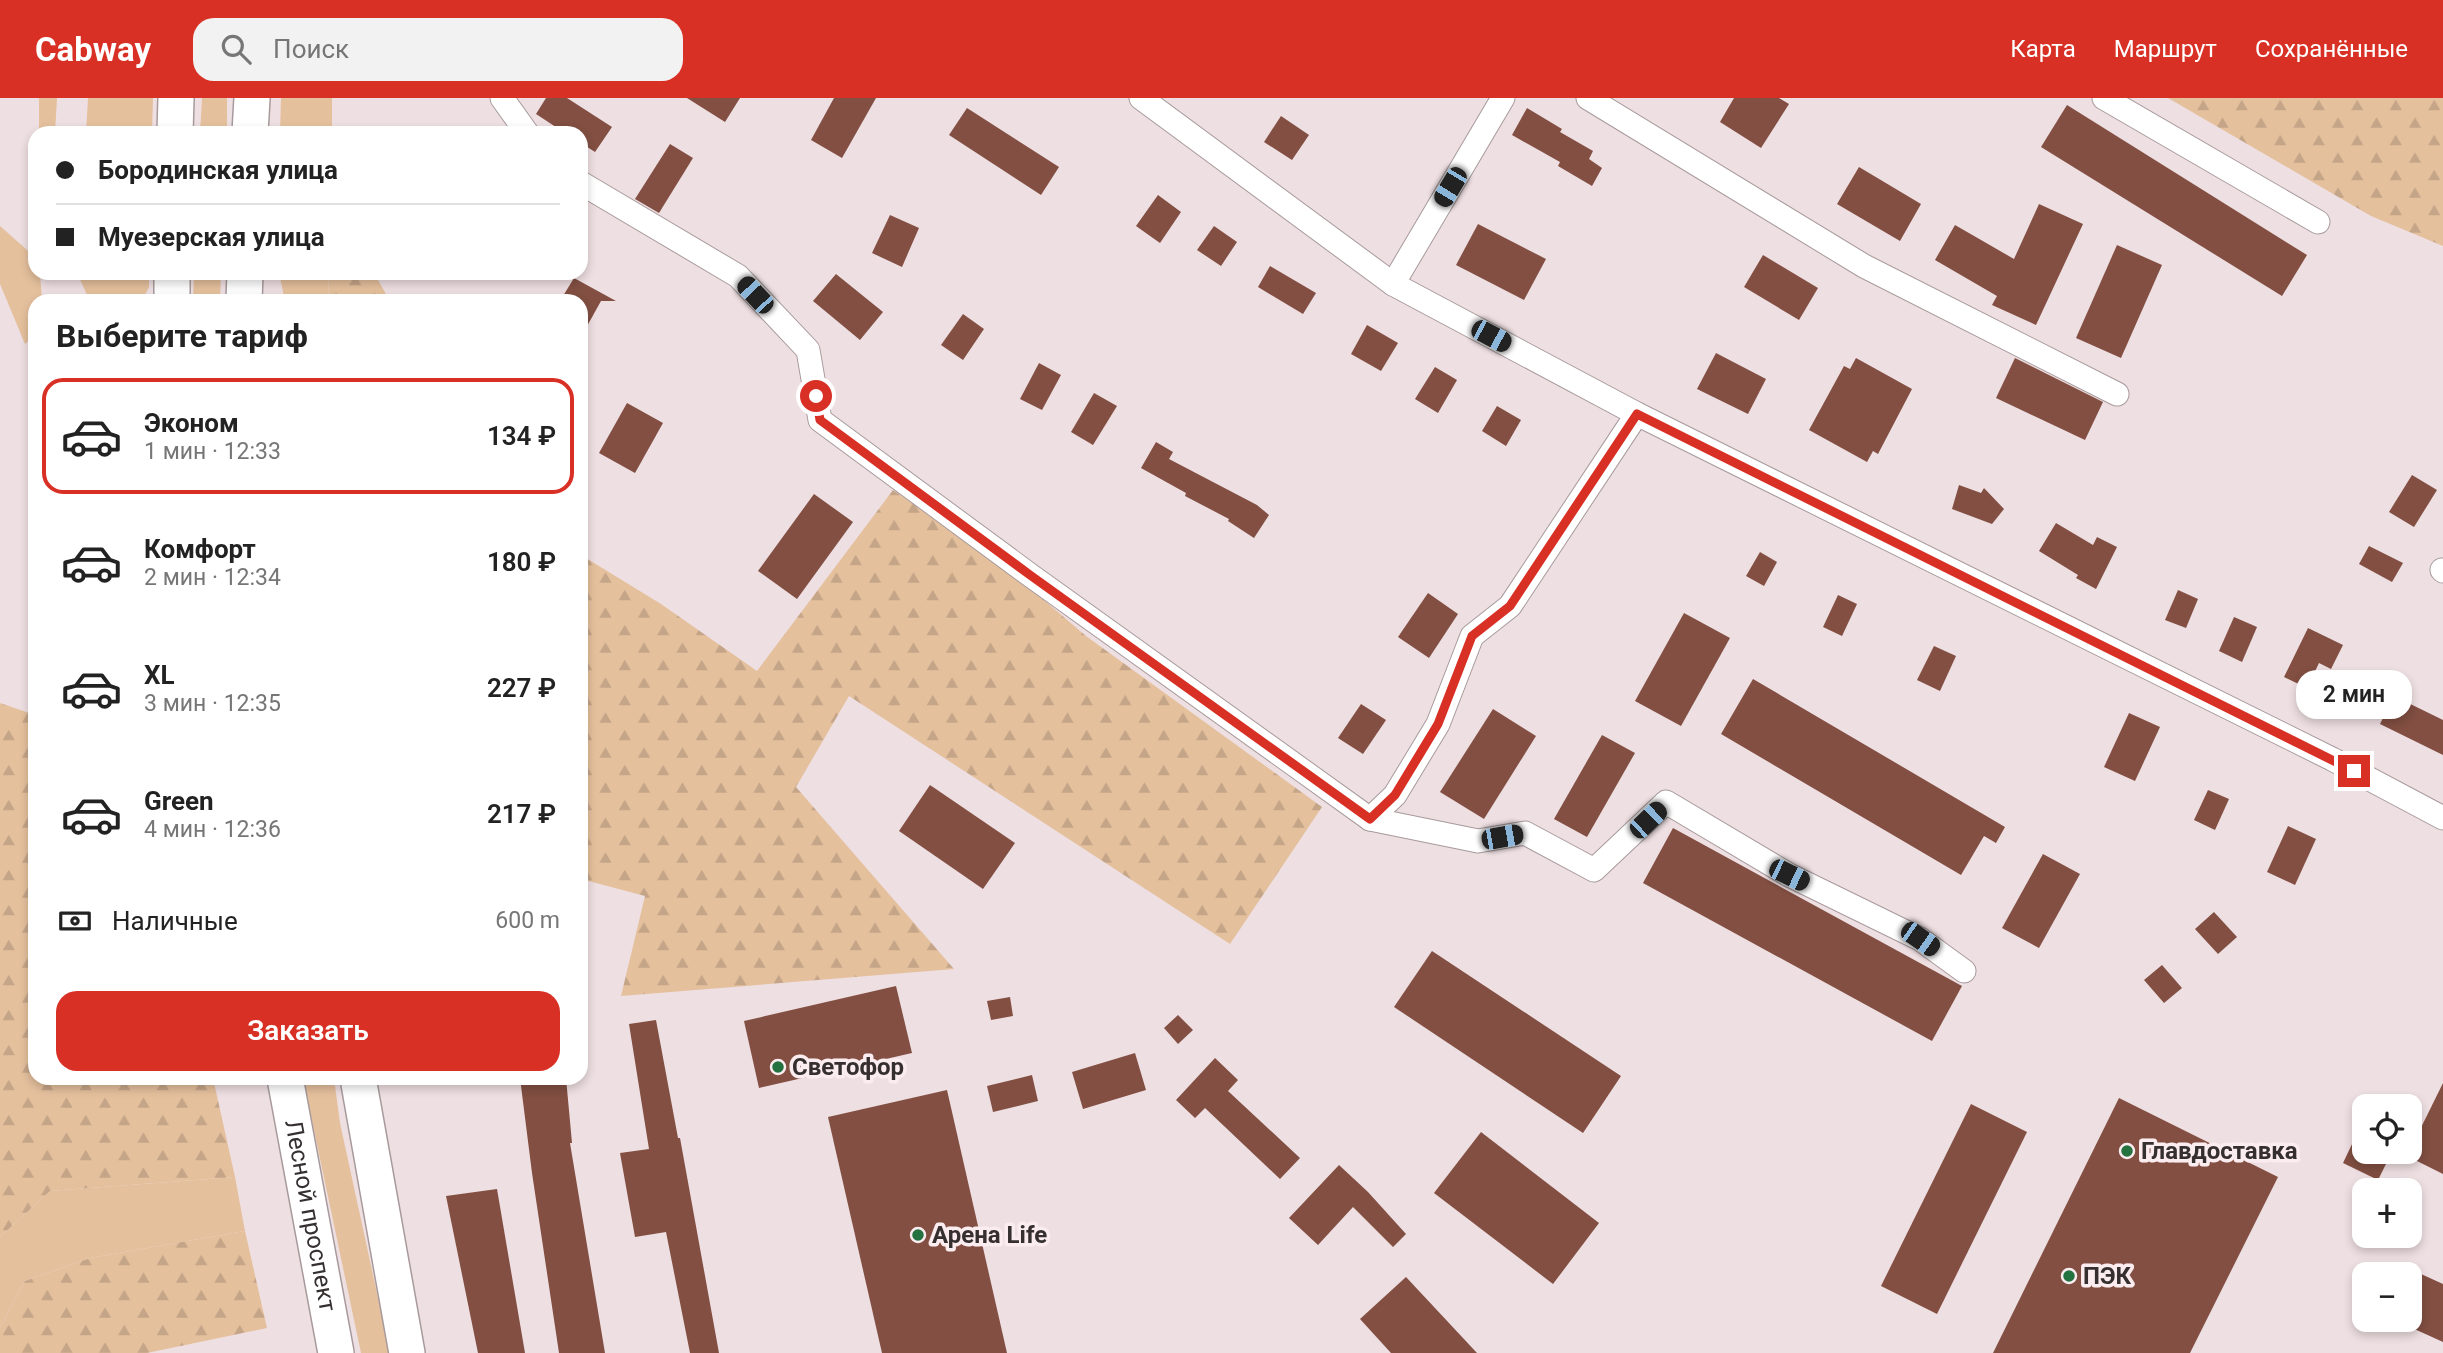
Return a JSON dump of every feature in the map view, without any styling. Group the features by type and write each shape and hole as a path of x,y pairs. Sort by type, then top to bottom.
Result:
{"main road":[{"path":"175,126 176,98"},
{"path":"250,126 252,98"},
{"name":"Лесной проспект","path":"286,1085 336,1353"},
{"path":"359,1085 407,1353"}],"street":[{"path":"502,98 522,126"},
{"path":"1141,98 1393,284 1637,414 2332,759 2443,818"},
{"path":"1393,284 1503,98"},
{"path":"1588,98 1864,266 2117,394"},
{"path":"2104,98 2318,222"},
{"path":"588,187 738,276 808,350 820,420 1030,575 1370,819 1478,841 1525,833 1594,870 1666,802 1789,875 1920,939 1964,971"},
{"path":"1370,819 1395,795 1438,724 1472,636 1510,606 1637,414"}],"green space":[{"path":"39,98 57,98 55,126 39,126"},
{"path":"88,98 153,98 152,126 86,126"},
{"path":"202,98 227,98 227,126 200,126"},
{"path":"281,98 332,98 332,126 280,126"},
{"path":"2168,98 2443,98 2443,246 2371,216"},
{"path":"0,226 28,251 28,280 40,280 42,294 28,294 28,342 25,344 0,284"},
{"path":"80,280 149,280 146,294 87,294"},
{"path":"194,280 221,280 220,294 193,294"},
{"path":"280,280 329,280 328,294 284,294"},
{"path":"329,280 378,280 386,294 328,294"},
{"path":"893,490 1005,567 1086,636 1322,807 1230,944 849,696 796,787 954,969 621,996 645,896 588,881 588,559 661,604 757,671"},
{"path":"0,703 28,713 28,1085 215,1085 235,1177 50,1191 0,1237"},
{"path":"304,1085 335,1085 340,1123 390,1353 361,1353"},
{"path":"235,1177 245,1231 90,1258 25,1281 0,1327 0,1237 50,1191"},
{"path":"245,1231 267,1328 147,1353 0,1353 0,1327 25,1281 90,1258"}],"building":[{"path":"546,98 567,98 612,127 595,152 588,148 588,126 554,126 536,114"},
{"path":"687,98 740,98 725,122"},
{"path":"834,98 876,98 842,158 811,140"},
{"path":"1734,98 1779,98 1789,104 1761,148 1720,122"},
{"path":"2067,105 2307,255 2282,296 2041,147"},
{"path":"967,108 1059,167 1041,195 949,135"},
{"path":"1527,108 1593,151 1589,159 1602,168 1592,186 1558,166 1560,162 1512,135"},
{"path":"1281,116 1309,135 1292,160 1264,142"},
{"path":"670,144 693,158 659,213 635,199"},
{"path":"1859,167 1921,204 1900,241 1837,204"},
{"path":"1158,195 1181,212 1160,243 1136,226"},
{"path":"2039,204 2083,224 2036,325 1992,305 1997,296 1935,260 1955,225 2014,259"},
{"path":"890,215 919,228 902,267 872,253"},
{"path":"1478,224 1546,259 1524,300 1456,265"},
{"path":"1214,226 1237,242 1221,266 1197,250"},
{"path":"2117,245 2162,265 2121,358 2076,338"},
{"path":"1763,255 1818,288 1799,320 1744,287"},
{"path":"1270,266 1316,293 1303,314 1258,287"},
{"path":"836,274 883,312 860,340 813,301"},
{"path":"573,280 578,280 616,301 601,301 588,324 588,294 564,294"},
{"path":"963,314 984,329 963,360 941,345"},
{"path":"1367,325 1398,343 1381,371 1351,354"},
{"path":"1716,353 1766,379 1748,414 1697,389"},
{"path":"1856,358 1912,389 1878,454 1873,451 1867,462 1809,430 1844,366 1850,369"},
{"path":"2015,358 2103,402 2085,440 1996,398"},
{"path":"1039,363 1061,375 1042,410 1020,399"},
{"path":"1435,367 1457,380 1438,413 1415,399"},
{"path":"1094,393 1117,406 1093,445 1071,432"},
{"path":"627,403 663,423 635,473 599,453"},
{"path":"1497,406 1521,420 1506,446 1482,431"},
{"path":"1156,442 1173,452 1169,459 1257,505 1269,515 1254,538 1228,521 1229,519 1185,496 1186,493 1141,468"},
{"path":"2412,475 2437,490 2414,527 2389,512"},
{"path":"1959,485 1981,493 1984,488 2004,509 1992,524 1952,509"},
{"path":"814,494 853,522 797,599 758,571"},
{"path":"2056,523 2093,545 2097,537 2117,547 2096,589 2039,551"},
{"path":"2369,546 2403,563 2392,582 2359,564"},
{"path":"1760,552 1777,562 1764,586 1746,576"},
{"path":"2178,590 2198,599 2186,628 2165,620"},
{"path":"1428,593 1458,614 1429,658 1398,637"},
{"path":"1838,595 1857,604 1842,636 1823,627"},
{"path":"1684,613 1730,638 1681,726 1635,701"},
{"path":"2234,617 2257,627 2242,662 2219,651"},
{"path":"2308,628 2343,645 2331,669 2319,663 2307,688 2284,677"},
{"path":"1934,646 1956,656 1940,691 1917,680"},
{"path":"1753,679 2005,827 1996,843 1984,836 1961,875 1721,734"},
{"path":"2394,696 2443,720 2443,755 2380,724"},
{"path":"1361,704 1386,720 1363,754 1338,738"},
{"path":"1493,709 1536,736 1484,819 1440,792"},
{"path":"2129,713 2160,727 2135,781 2104,767"},
{"path":"1602,735 1635,753 1587,837 1554,819"},
{"path":"930,785 1015,843 983,889 899,831"},
{"path":"2208,790 2229,799 2215,830 2194,820"},
{"path":"2288,826 2316,839 2295,885 2267,872"},
{"path":"1673,828 1962,986 1932,1041 1643,883"},
{"path":"2043,854 2080,874 2039,948 2002,928"},
{"path":"2214,912 2237,937 2218,954 2195,929"},
{"path":"1432,951 1621,1076 1583,1133 1394,1007"},
{"path":"2162,965 2182,988 2164,1003 2144,980"},
{"path":"896,986 912,1053 759,1088 744,1021"},
{"path":"1010,997 1013,1016 991,1020 987,1001"},
{"path":"1178,1015 1193,1030 1178,1044 1164,1028"},
{"path":"656,1020 719,1353 690,1353 666,1232 635,1237 620,1153 649,1149 629,1024"},
{"path":"1135,1053 1146,1090 1083,1109 1072,1072"},
{"path":"1215,1058 1238,1080 1228,1091 1300,1158 1280,1179 1205,1108 1195,1118 1176,1100"},
{"path":"1032,1075 1038,1101 993,1112 987,1086"},
{"path":"2443,1083 2443,1174 2422,1164 2422,1126"},
{"path":"521,1085 567,1085 570,1143 605,1353 559,1353"},
{"name":"Арена Life","path":"947,1090 1007,1353 882,1353 828,1117"},
{"path":"2119,1098 2278,1177 2190,1353 1993,1353"},
{"path":"1971,1104 2027,1132 1937,1314 1881,1286"},
{"path":"1481,1132 1599,1223 1553,1284 1434,1193"},
{"path":"2352,1144 2352,1164 2386,1164 2379,1178 2374,1178 2343,1163"},
{"path":"1339,1165 1406,1234 1393,1247 1353,1207 1318,1245 1289,1218"},
{"path":"497,1189 525,1353 478,1353 446,1196"},
{"path":"2422,1274 2443,1284 2443,1342 2421,1332"},
{"path":"1406,1277 1477,1353 1391,1353 1360,1319"}],"place":[{"name":"Светофор","path":"778,1067"},
{"name":"Главдоставка","path":"2127,1151"},
{"name":"Арена Life","path":"918,1235"},
{"name":"ПЭК","path":"2069,1276"}],"route":[{"path":"816,396 820,420 1030,575 1370,819 1395,795 1438,724 1472,636 1510,606 1637,414 2354,771"}]}
